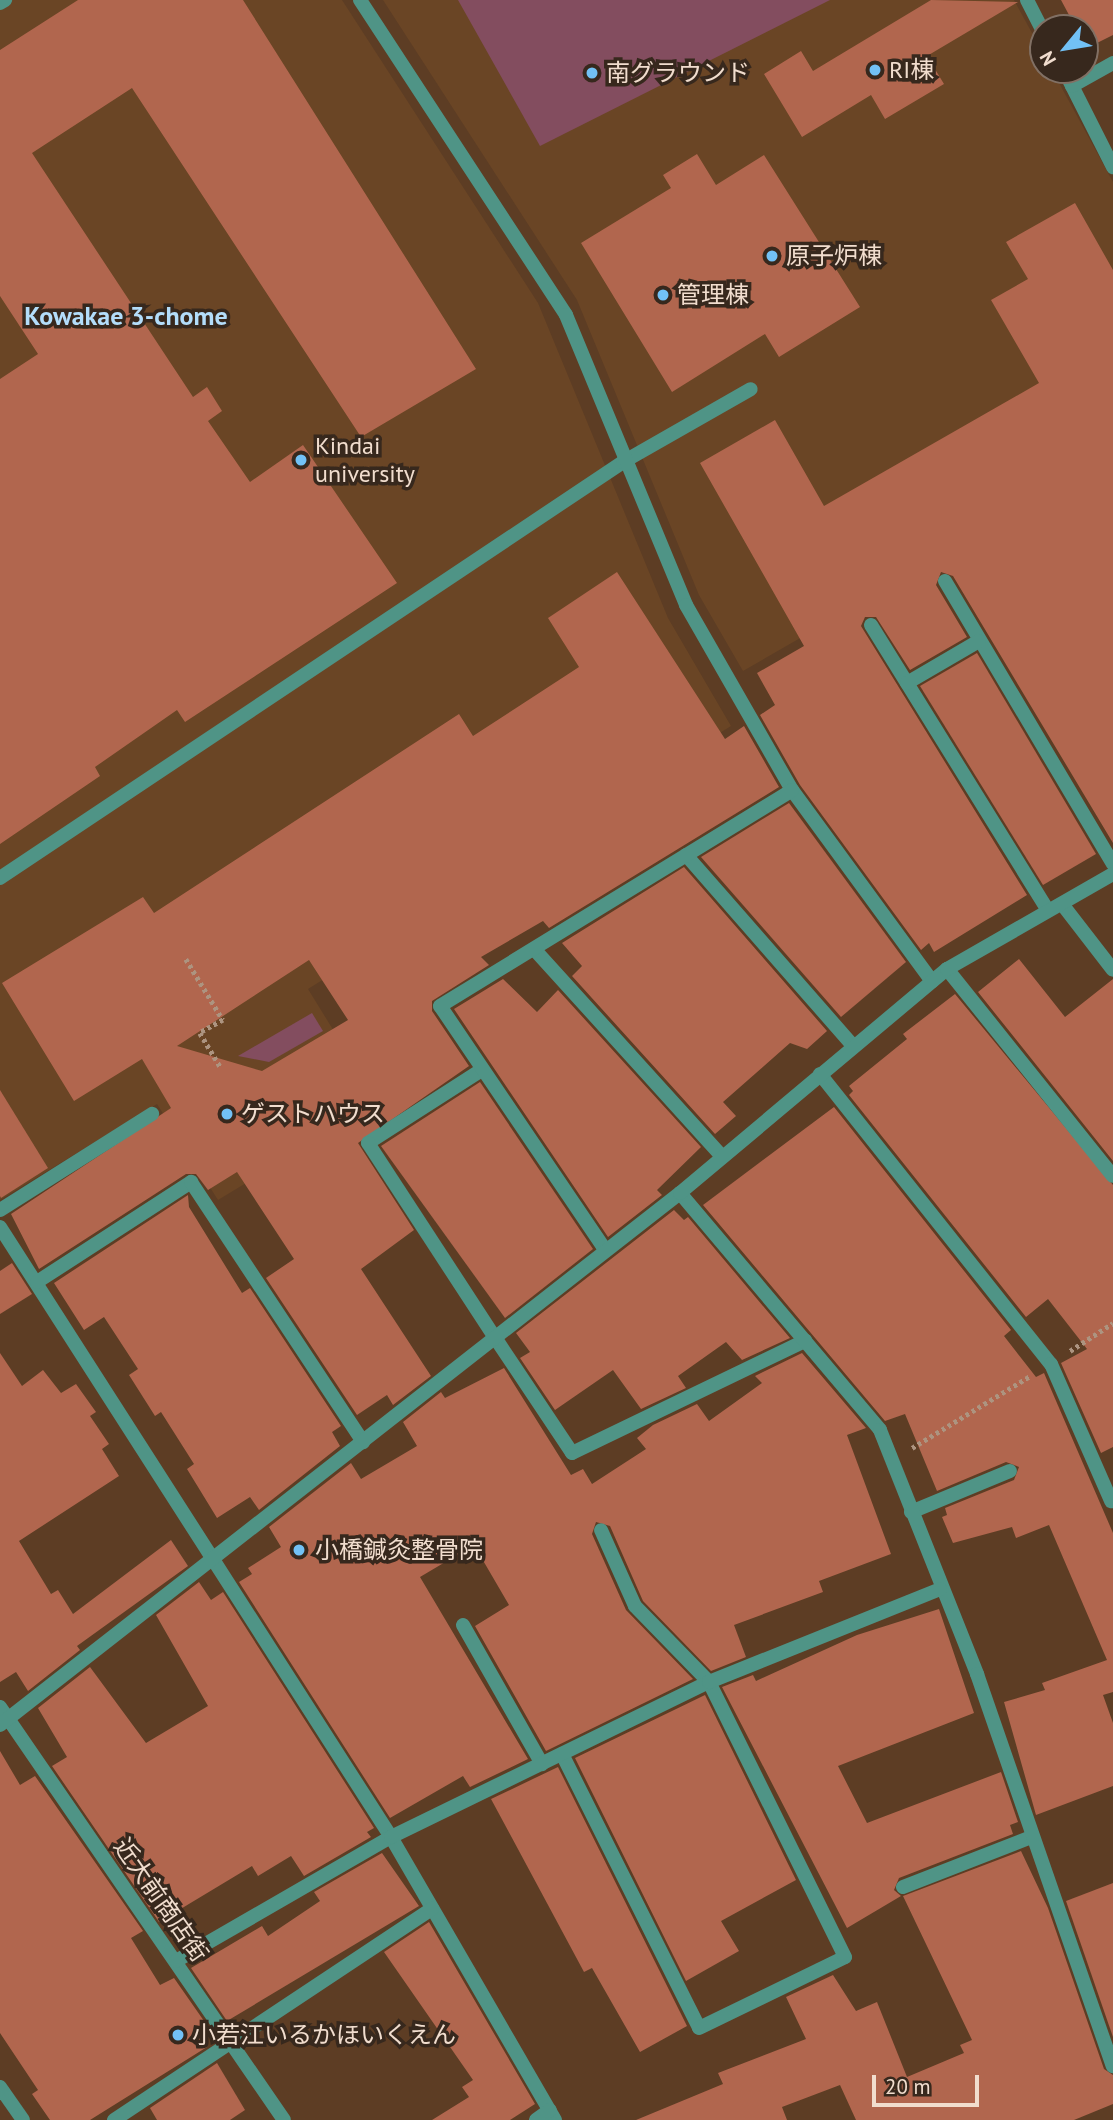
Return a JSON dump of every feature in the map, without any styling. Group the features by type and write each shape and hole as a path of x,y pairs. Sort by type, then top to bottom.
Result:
{"street":[{"path":"0,3 5,0"},
{"path":"360,0 566,315 623,462 686,605 792,790 932,981"},
{"path":"1113,63 1072,86 1113,167"},
{"path":"0,878 623,462 751,389"},
{"path":"945,581 1113,864"},
{"path":"871,625 1048,911"},
{"path":"907,682 979,641"},
{"path":"604,1248 480,1072 440,1006 792,790"},
{"path":"686,855 853,1046"},
{"path":"3,1717 496,1339 604,1248 680,1193 947,969 1113,874"},
{"path":"1062,904 1113,970"},
{"path":"534,949 722,1156"},
{"path":"947,969 1113,1176"},
{"path":"480,1072 368,1143 572,1453 805,1341"},
{"path":"820,1074 1051,1364 1111,1501"},
{"path":"0,1210 152,1114"},
{"path":"37,1282 191,1182 363,1442"},
{"path":"680,1193 880,1430 940,1589 977,1674 1031,1837 1113,2066"},
{"path":"0,1227 391,1837 553,2115 536,2120"},
{"path":"911,1512 1010,1471"},
{"path":"562,1754 699,2028 845,1957 709,1682 635,1605 601,1530"},
{"path":"176,1961 391,1837 709,1682 940,1589"},
{"path":"463,1625 542,1764"},
{"name":"近大前商店街","path":"3,1717 176,1961 284,2120"},
{"path":"903,1887 1031,1837"},
{"path":"114,2120 432,1909"},
{"path":"0,2087 23,2120"}],"path":[{"path":"186,959 223,1020 200,1033 220,1066"},
{"path":"891,1458 1051,1364 1113,1322"}],"shaded area":[{"name":"Kindai university","path":"0,0 342,0 538,303 668,618 731,726 308,989 361,1075 289,1157 218,1200 157,1104 0,1200"},
{"path":"383,0 1014,0 1029,27 1029,84 1060,84 1113,182 1113,458 743,671 699,595 577,300"},
{"name":"南グラウンド","path":"458,0 830,0 540,146"},
{"path":"312,1013 323,1031 269,1062 238,1056"}],"building":[{"path":"78,0 243,0 476,369 361,437 132,88 32,153 193,397 207,387 222,411 208,421 250,482 303,445 397,583 185,722 177,710 95,767 100,776 0,844 0,379 38,354 0,296 0,50"},
{"name":"RI棟","path":"931,0 1018,2 927,56 944,84 885,119 871,95 802,137 764,74 801,51 813,71"},
{"path":"1061,0 1113,0 1113,35 1099,42 1099,14 1068,14"},
{"path":"697,154 716,185 764,155 860,307 779,357 765,334 672,392 581,243 671,188 663,175"},
{"path":"1075,203 1113,270 1113,843 953,576 941,572 936,585 967,637 910,670 876,617 865,617 861,626 1027,895 934,952 929,943 921,950 800,785 760,715 775,705 757,673 804,646 700,463 775,420 824,506 1039,383 991,300 1028,279 1006,242"},
{"path":"617,572 725,739 744,726 779,787 549,928 543,921 481,957 489,965 432,1001 432,1011 469,1066 358,1143 414,1230 361,1269 431,1376 393,1405 387,1395 357,1415 266,1278 294,1259 237,1172 208,1190 196,1174 186,1174 39,1269 11,1214 171,1108 142,1059 74,1101 2,983 143,897 154,913 459,714 473,736 579,667 548,618","holes":["309,960 348,1020 262,1071 177,1046"]},
{"path":"977,653 1096,854 1043,885 920,686"},
{"path":"789,803 906,962 841,1017 701,857"},
{"path":"684,867 827,1031 807,1049 790,1043 723,1102 736,1116 715,1134 572,976 582,966 562,943"},
{"path":"1019,959 1065,1017 1113,979 1113,1161 978,992"},
{"path":"503,979 537,1012 558,990 701,1147 657,1190 662,1195 608,1237 454,1009"},
{"path":"955,994 1113,1185 1113,1447 1101,1453 1061,1363 1087,1349 1048,1299 1026,1317 849,1095 853,1091 849,1086 907,1039 903,1034"},
{"path":"480,1082 593,1249 505,1318 381,1146"},
{"path":"0,1090 48,1168 1,1198 0,1196"},
{"path":"834,1107 1011,1330 1004,1336 1036,1377 1044,1373 1113,1533 1113,1692 1103,1695 1113,1723 1113,1786 1036,1815 1004,1702 1045,1690 1042,1683 1107,1660 1049,1525 1016,1538 1012,1527 953,1543 942,1517 947,1515 945,1508 1014,1480 1019,1467 1006,1462 937,1491 905,1414 885,1421 703,1205"},
{"path":"188,1195 189,1207 242,1293 250,1288 341,1426 332,1432 340,1446 259,1510 250,1497 217,1518 187,1469 194,1464 161,1412 155,1416 129,1375 138,1369 104,1317 84,1330 54,1283"},
{"path":"674,1210 684,1220 688,1217 790,1338 742,1360 726,1342 678,1376 686,1388 641,1409 613,1370 555,1410 520,1358 530,1352 516,1333"},
{"path":"12,1263 32,1294 0,1314 0,1271"},
{"path":"0,1353 22,1386 43,1370 61,1393 76,1384 96,1412 90,1416 109,1444 102,1449 119,1476 19,1541 51,1594 58,1590 73,1614 171,1540 188,1566 77,1646 80,1650 28,1691 16,1672 0,1682"},
{"path":"802,1353 866,1428 847,1435 891,1554 819,1581 823,1592 734,1625 746,1657 711,1671 643,1601 610,1526 596,1522 592,1534 626,1610 693,1679 546,1751 475,1626 509,1605 474,1545 420,1577 528,1759 470,1787 463,1776 390,1818 239,1582 252,1574 248,1568 281,1547 269,1527 351,1463 361,1479 417,1446 403,1422 441,1392 445,1398 504,1368 571,1475 583,1469 592,1484 646,1449 637,1438 653,1425 697,1404 709,1421 762,1383 755,1376"},
{"path":"199,1582 211,1600 223,1592 374,1828 367,1832 371,1837 304,1876 291,1856 258,1876 252,1866 159,1922 52,1766 67,1757 38,1708 90,1667 146,1743 208,1706 156,1615"},
{"path":"939,1609 974,1713 838,1766 867,1823 1001,1772 1018,1822 1010,1825 1013,1834 899,1878 894,1890 901,1896 847,1928 722,1687 753,1675 756,1681 857,1635"},
{"path":"705,1695 796,1880 721,1921 739,1951 686,1981 575,1758"},
{"path":"0,1751 20,1785 35,1776 143,1931 131,1938 160,1985 174,1978 211,2031 200,2037 207,2047 90,2120 50,2120 32,2094 38,2090 0,2033"},
{"path":"558,1767 687,2026 640,2052 592,1968 584,1972 491,1799"},
{"path":"1021,1851 1048,1908 1104,2069 1113,2075 1113,2104 1074,2120 856,2120 840,2085 782,2107 787,2120 636,2120 723,2084 718,2073 806,2039 786,1997 833,1975 856,2011 877,2002 907,2077 964,2053 960,2045 972,2040 903,1896"},
{"path":"382,1853 419,1906 227,2021 191,1968 262,1926 268,1936 320,1901 314,1892"},
{"path":"1113,1883 1113,2037 1066,1901"},
{"path":"429,1922 535,2104 510,2120 432,2120 469,2097 462,2087 473,2080 384,1952"},
{"path":"217,2063 245,2110 230,2120 157,2120 150,2108"}],"place":[{"name":"RI棟","path":"875,70"},
{"name":"南グラウンド","path":"592,73"},
{"name":"原子炉棟","path":"772,256"},
{"name":"管理棟","path":"663,295"},
{"name":"Kindai university","path":"301,460"},
{"name":"ゲストハウス","path":"227,1114"},
{"name":"小橋鍼灸整骨院","path":"299,1550"},
{"name":"小若江いるかほいくえん","path":"178,2035"}],"district":[{"name":"Kowakae 3-chome","path":"126,316"}]}
